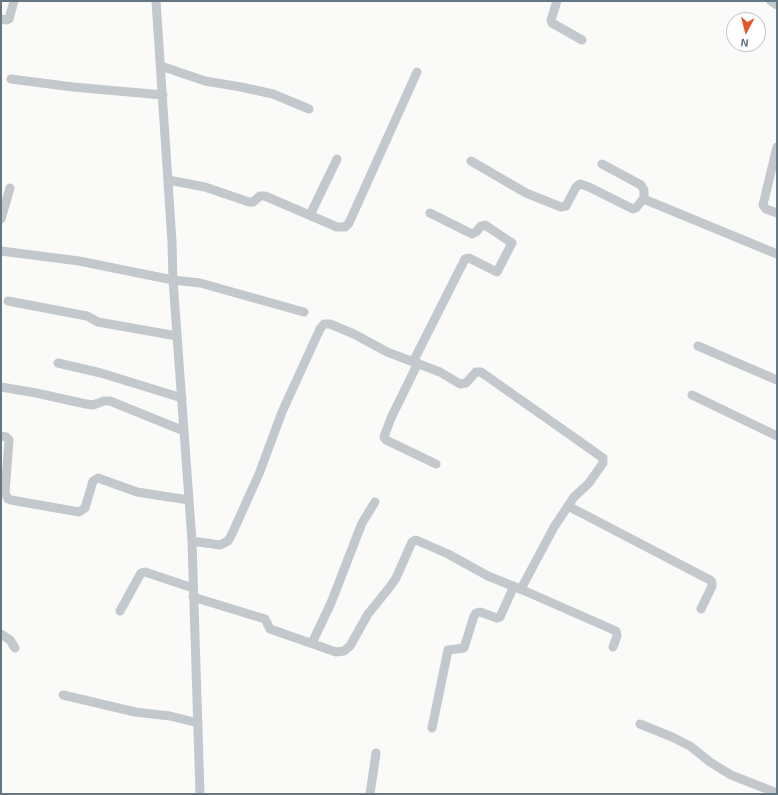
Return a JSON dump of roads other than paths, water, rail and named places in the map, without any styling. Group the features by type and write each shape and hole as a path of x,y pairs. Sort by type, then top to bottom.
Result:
{"street":[{"path":"1,18 6,20 9,19 14,1"},
{"path":"156,1 172,242 173,280 192,541 200,794"},
{"path":"557,1 551,22 582,40"},
{"path":"771,1 777,5"},
{"path":"160,66 205,81 273,94 309,109"},
{"path":"168,180 205,187 249,202 253,202 260,196 265,196 341,228 347,226 417,72"},
{"path":"11,79 73,87 162,95"},
{"path":"777,147 763,205 766,209 777,213"},
{"path":"310,215 337,159"},
{"path":"471,161 526,193 561,207 566,206 576,187 580,184 633,209 636,208 644,198 644,190 641,186 602,164"},
{"path":"1,219 10,188"},
{"path":"644,198 777,254"},
{"path":"430,213 472,234 484,225 512,243 496,272 470,258 465,259 416,362 384,437 386,440 436,464"},
{"path":"1,251 79,261 173,280 206,285 304,312"},
{"path":"8,301 87,316 98,322 177,336"},
{"path":"192,541 220,545 228,541 259,474 282,412 320,329 324,324 330,324 354,334 387,352 440,372 462,384 466,383 476,372 481,372 601,457 604,460 603,463 589,483 579,491 568,506 500,617 497,618 480,612 476,613 464,648 448,650 432,728"},
{"path":"698,346 777,380"},
{"path":"58,363 101,373 182,398"},
{"path":"1,387 93,405 104,401 110,401 184,431"},
{"path":"692,395 777,436"},
{"path":"1,436 6,437 9,440 5,493 8,499 79,512 85,508 93,481 98,478 138,492 189,500"},
{"path":"312,643 331,603 362,524 375,502"},
{"path":"568,506 710,580 712,582 712,586 701,609"},
{"path":"120,611 141,573 145,572 265,619 269,628 336,652 344,651 350,646 368,614 396,578 414,540 419,540 488,576 616,631 617,636 613,647"},
{"path":"1,634 10,640 15,648"},
{"path":"63,695 135,712 170,716 198,723"},
{"path":"640,724 690,746 710,762 731,775 777,793"},
{"path":"370,794 376,753"}]}
